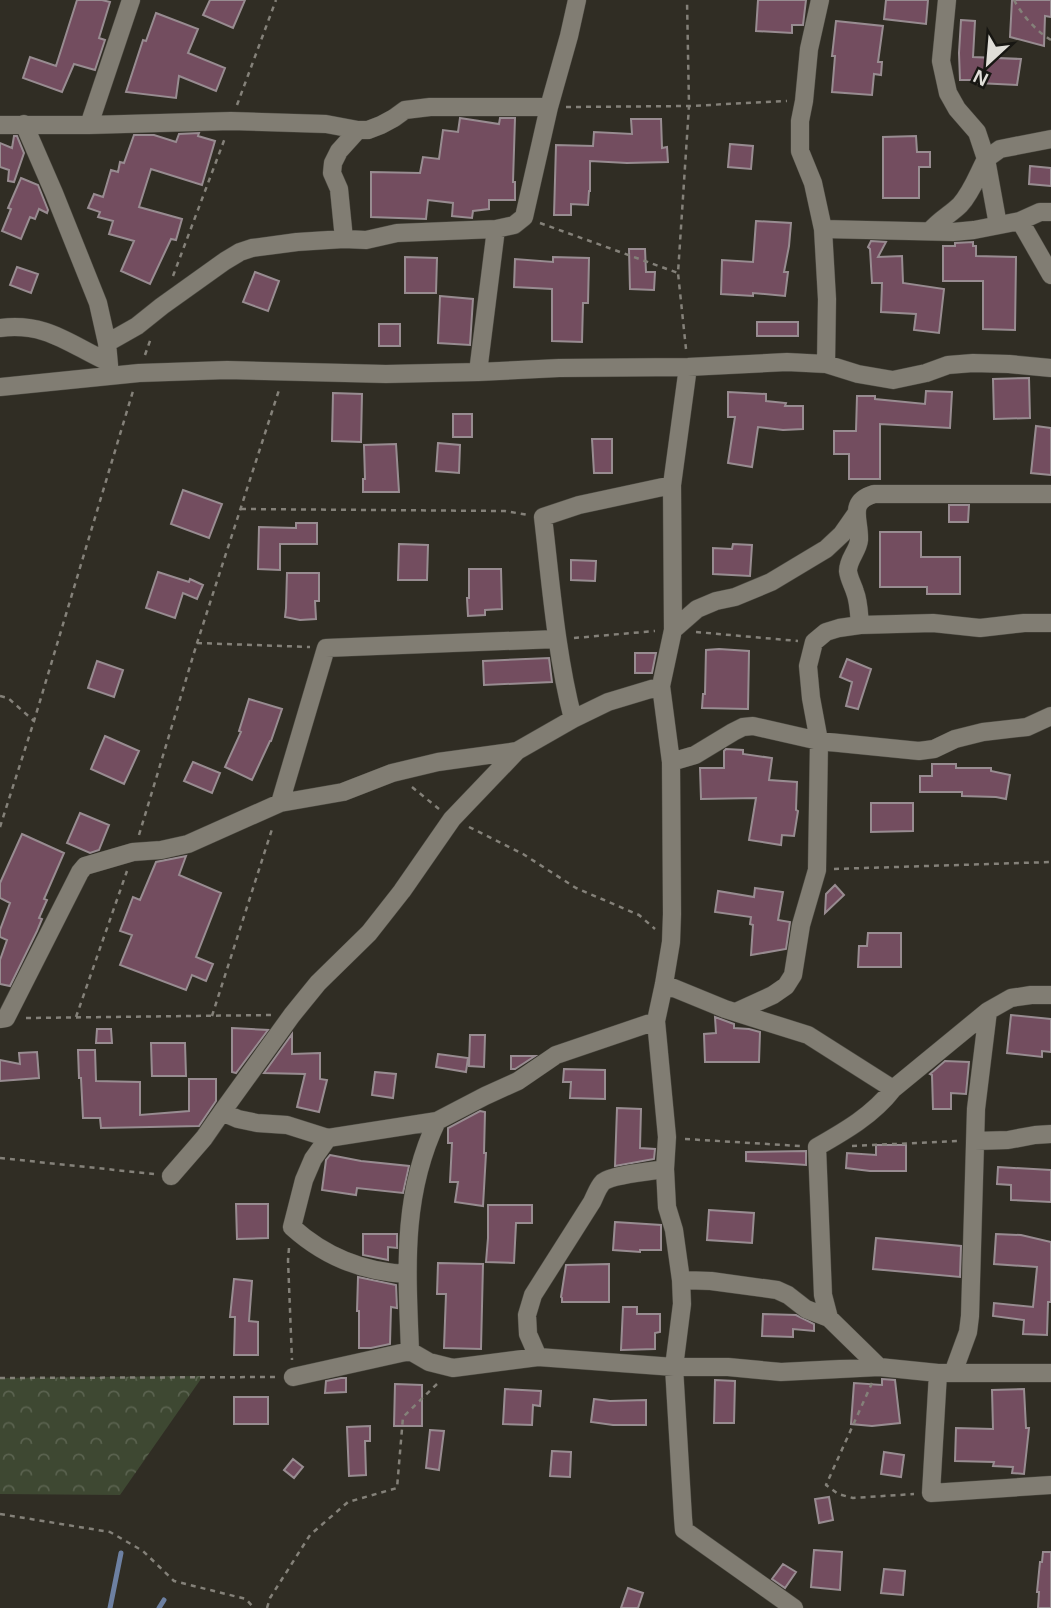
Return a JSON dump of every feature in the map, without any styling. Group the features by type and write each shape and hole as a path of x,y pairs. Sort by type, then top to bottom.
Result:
{"street":[{"path":"89,125 131,0"},
{"path":"107,343 137,326 240,252 252,248 297,242 366,240 397,233 496,229 514,225 524,217 577,0"},
{"path":"820,0 809,49 800,121 800,151 813,183 823,229 827,299 826,364"},
{"path":"947,0 941,61 948,93 957,110 977,132 986,159 998,225"},
{"path":"0,125 231,121 326,124 368,130 405,110 430,107 549,107"},
{"path":"24,124 98,303 107,343 109,369"},
{"path":"344,239 339,189 332,173 333,163 339,151 358,130"},
{"path":"930,231 936,223 959,206 986,159 1000,149 1051,139"},
{"path":"823,229 953,232 1020,220 1040,212 1051,212"},
{"path":"1020,220 1051,275"},
{"path":"478,372 496,229"},
{"path":"0,328 16,326 42,329 109,369"},
{"path":"0,387 109,369 139,373 227,370 386,374 787,362 826,364 858,374 894,380 948,365 972,363 1051,368"},
{"path":"688,367 672,485 673,630 661,686 671,762 671,942 656,1021 667,1137 664,1169 667,1207 674,1230 681,1280 682,1304 674,1367 684,1530 794,1608"},
{"path":"573,719 557,639 542,517 579,505 672,485"},
{"path":"860,625 856,594 848,566 859,539 856,514 859,502 866,496 1051,494"},
{"path":"673,630 697,610 771,582 826,549 842,534 856,514"},
{"path":"736,1012 773,995 786,986 793,975 801,925 817,870 819,741 808,666 814,642 826,632 860,625 933,623 980,628 1051,623"},
{"path":"280,803 326,648 557,639"},
{"path":"171,1176 204,1138 318,983 369,933 452,819 517,751 608,702 661,686"},
{"path":"671,762 695,755 744,727 753,726 819,741 919,751 934,749 974,734 1027,727 1051,716"},
{"path":"3,1019 80,872 90,863 133,852 188,844 280,803 344,792 392,772 438,762 517,751"},
{"path":"664,984 736,1012 808,1035 892,1089"},
{"path":"829,1318 823,1295 817,1147 863,1119 892,1089 988,1011 1011,998 1051,995"},
{"path":"988,1011 976,1109 970,1316 968,1332 946,1373 931,1493 1051,1485"},
{"path":"222,1112 238,1119 287,1125 328,1138 437,1121 517,1081 556,1055 656,1021"},
{"path":"410,1351 407,1241 422,1158 437,1121"},
{"path":"975,1141 1051,1134"},
{"path":"328,1138 313,1158 304,1180 292,1227 332,1256 365,1268 407,1274"},
{"path":"538,1357 528,1335 527,1315 533,1295 597,1190 604,1181 612,1178 664,1169"},
{"path":"681,1280 711,1281 777,1290 806,1309 829,1318 879,1367"},
{"path":"293,1377 410,1351 429,1362 453,1368 538,1357 781,1372 879,1367 946,1373 1051,1373"}],"path":[{"path":"0,827 139,373 276,0"},
{"path":"687,0 689,106 678,273 688,367"},
{"path":"1014,0 1033,25 1051,40"},
{"path":"549,107 689,106 804,101"},
{"path":"524,217 678,273"},
{"path":"76,1017 133,852 285,371"},
{"path":"241,509 505,511 542,517"},
{"path":"557,639 673,630 814,642"},
{"path":"197,643 326,648"},
{"path":"0,696 8,698 34,721"},
{"path":"392,772 452,819 523,854 576,888 639,915 671,942"},
{"path":"212,1016 280,803"},
{"path":"817,870 1051,862"},
{"path":"3,1019 292,1015"},
{"path":"0,1158 171,1176"},
{"path":"0,1378 293,1377 288,1260 292,1227"},
{"path":"879,1367 826,1485 838,1494 853,1498 931,1493"},
{"path":"267,1608 270,1598 310,1535 348,1502 397,1488 403,1417 453,1368"},
{"path":"0,1514 110,1532 143,1551 174,1581 246,1599 254,1608"}],"green space":[{"path":"203,1376 120,1495 0,1494 0,1378"}],"building":[{"path":"77,0 110,2 99,38 105,40 95,70 74,64 62,92 23,78 30,57 56,66"},
{"path":"210,0 245,0 233,28 203,15"},
{"path":"758,0 806,0 803,25 792,25 792,33 756,31"},
{"path":"886,0 928,0 926,24 884,19"},
{"path":"1012,0 1051,0 1051,17 1045,16 1044,46 1010,37"},
{"path":"156,13 198,29 188,53 225,68 216,91 179,76 176,98 126,92 143,40 146,41"},
{"path":"961,20 975,21 973,57 1021,59 1017,85 960,80"},
{"path":"836,21 883,26 878,62 882,62 881,75 874,74 872,95 832,92"},
{"path":"460,118 499,124 500,118 515,118 515,200 489,200 489,209 473,211 472,218 452,216 453,203 428,200 426,219 371,217 371,172 420,173 423,157 439,159 443,130 458,132"},
{"path":"631,119 661,119 662,148 667,147 668,162 590,161 588,205 571,204 571,215 554,215 556,145 593,146 594,132 632,134"},
{"path":"199,133 198,136 215,141 202,185 151,169 139,207 182,219 176,240 171,239 150,284 121,271 134,241 109,234 113,221 98,217 100,212 88,208 94,194 103,197 111,170 118,172 120,162 124,163 134,135 154,135 176,142 179,134"},
{"path":"14,136 17,136 24,153 14,182 8,181 9,170 0,167 0,143 12,148"},
{"path":"916,136 917,152 930,152 930,167 919,167 919,198 883,198 883,137"},
{"path":"730,144 753,146 751,169 728,167"},
{"path":"1030,166 1051,168 1051,186 1029,184"},
{"path":"21,178 38,185 48,210 47,213 39,209 35,219 30,217 21,239 2,231 11,209 8,208"},
{"path":"756,221 791,223 784,272 788,272 785,296 721,294 722,260 753,262"},
{"path":"871,241 886,242 878,257 902,256 903,283 944,289 939,333 914,330 916,314 881,312 882,283 872,283 868,247"},
{"path":"973,242 976,256 1016,257 1015,330 983,329 983,281 943,281 943,246"},
{"path":"629,249 645,249 646,272 655,272 654,290 630,289"},
{"path":"405,257 437,258 436,293 405,293"},
{"path":"553,257 589,258 588,303 583,303 582,342 552,341 552,289 514,287 515,259 553,262"},
{"path":"17,267 38,274 31,293 10,285"},
{"path":"255,272 279,281 268,311 243,302"},
{"path":"440,296 473,299 470,345 438,343"},
{"path":"757,322 798,322 798,336 757,336"},
{"path":"379,324 400,324 400,346 379,346"},
{"path":"1029,378 1030,418 994,419 993,379"},
{"path":"926,391 952,392 950,428 880,424 880,479 849,479 849,454 834,454 834,431 856,431 857,396 875,396 875,399 925,404"},
{"path":"728,392 766,394 766,401 786,403 785,406 803,406 803,429 758,427 752,467 728,463 735,417 728,417"},
{"path":"333,393 362,394 361,442 332,441"},
{"path":"453,414 472,414 472,437 453,437"},
{"path":"1036,426 1051,428 1051,475 1031,473"},
{"path":"592,439 612,439 612,473 594,473"},
{"path":"438,443 460,445 459,473 436,471"},
{"path":"396,444 399,492 363,492 364,445"},
{"path":"183,490 222,504 209,538 171,524"},
{"path":"949,505 969,505 968,522 949,522"},
{"path":"296,523 317,523 317,544 280,544 280,570 258,569 259,527 296,528"},
{"path":"880,532 921,532 921,557 960,557 960,594 927,594 927,587 880,587"},
{"path":"399,544 428,545 427,580 398,580"},
{"path":"733,544 752,545 750,576 713,574 713,548 732,549"},
{"path":"571,560 596,561 595,581 571,580"},
{"path":"469,569 501,569 502,609 485,610 485,615 468,616"},
{"path":"158,572 189,582 190,579 203,585 197,599 183,593 175,618 146,608"},
{"path":"287,573 319,573 319,601 315,601 316,619 285,617"},
{"path":"706,650 749,651 748,709 702,708"},
{"path":"635,653 656,653 652,673 635,673"},
{"path":"549,658 552,682 484,685 483,661"},
{"path":"847,659 871,669 858,709 846,706 852,682 840,677"},
{"path":"97,661 123,670 114,697 88,688"},
{"path":"249,699 282,709 271,741 252,780 225,767 241,732 239,731"},
{"path":"105,736 139,751 124,784 91,769"},
{"path":"726,749 743,750 743,754 772,758 769,780 797,782 798,811 794,836 782,835 781,845 749,840 756,798 701,799 700,768 724,768"},
{"path":"193,762 220,773 212,793 184,781"},
{"path":"932,764 956,764 956,768 991,768 991,771 1010,775 1006,799 962,796 962,792 920,792 920,776 932,776"},
{"path":"871,803 913,803 913,831 871,832"},
{"path":"80,813 109,825 99,850 90,853 67,843"},
{"path":"22,834 64,853 44,899 47,900 39,918 42,919 10,986 0,984 0,960 7,940 0,937 0,930 10,903 0,898 0,883"},
{"path":"186,856 179,875 221,893 196,957 213,964 206,981 192,975 186,990 120,965 132,935 120,931 133,897 140,900 156,862"},
{"path":"835,885 844,895 825,913 826,894"},
{"path":"755,888 783,892 778,920 790,922 786,949 751,955 751,917 715,912 718,891 754,897"},
{"path":"868,933 901,933 901,967 858,967 859,946 867,946"},
{"path":"1011,1015 1051,1019 1051,1052 1042,1051 1042,1057 1007,1053"},
{"path":"715,1017 734,1024 734,1028 760,1032 759,1062 705,1062 704,1034 716,1033"},
{"path":"232,1028 268,1030 236,1073 232,1072"},
{"path":"97,1029 111,1029 112,1043 96,1043"},
{"path":"292,1034 292,1054 320,1053 320,1079 327,1080 319,1112 297,1107 305,1074 264,1073"},
{"path":"470,1035 485,1035 484,1067 469,1066"},
{"path":"151,1043 185,1043 186,1076 152,1076"},
{"path":"78,1050 95,1050 96,1081 140,1082 140,1115 189,1111 189,1079 216,1079 216,1101 199,1126 101,1128 100,1118 83,1118"},
{"path":"37,1052 39,1078 0,1081 0,1060 20,1064 19,1053"},
{"path":"438,1054 468,1058 466,1072 436,1067"},
{"path":"511,1056 535,1056 511,1069"},
{"path":"945,1061 969,1062 966,1094 951,1093 951,1109 933,1109 930,1074"},
{"path":"564,1069 605,1070 605,1099 570,1098 571,1082 563,1082"},
{"path":"375,1072 396,1074 393,1098 372,1095"},
{"path":"617,1108 641,1109 640,1148 655,1149 654,1159 615,1166"},
{"path":"480,1111 485,1112 483,1206 455,1202 458,1182 450,1182 452,1143 448,1143 448,1128"},
{"path":"876,1145 906,1145 906,1171 846,1168 847,1153 876,1155"},
{"path":"806,1151 806,1165 746,1161 746,1152"},
{"path":"330,1155 409,1166 403,1193 357,1188 356,1195 322,1190 326,1160"},
{"path":"998,1167 1051,1170 1051,1202 1011,1200 1011,1185 997,1184"},
{"path":"236,1204 268,1204 268,1238 237,1239"},
{"path":"488,1205 532,1205 532,1223 516,1223 514,1263 486,1262"},
{"path":"709,1210 754,1213 752,1243 707,1240"},
{"path":"615,1222 661,1225 661,1250 613,1250"},
{"path":"363,1234 397,1234 397,1248 388,1247 388,1260 363,1255"},
{"path":"996,1234 1021,1235 1051,1242 1051,1302 1048,1302 1047,1335 1023,1334 1024,1320 993,1316 994,1303 1033,1307 1037,1267 994,1264"},
{"path":"876,1238 961,1246 960,1277 873,1269"},
{"path":"438,1263 483,1264 481,1349 444,1348 446,1294 437,1294"},
{"path":"609,1264 609,1302 562,1302 566,1265"},
{"path":"358,1277 396,1285 397,1308 391,1307 390,1344 359,1348"},
{"path":"234,1279 252,1281 249,1321 258,1322 258,1355 234,1355 235,1317 230,1317"},
{"path":"623,1307 637,1307 637,1314 660,1314 660,1332 655,1333 655,1349 621,1350"},
{"path":"763,1314 796,1315 814,1324 814,1331 793,1329 793,1337 762,1336"},
{"path":"346,1378 346,1392 325,1393 326,1381"},
{"path":"882,1379 895,1380 900,1423 872,1426 851,1424 854,1383 882,1385"},
{"path":"715,1380 735,1381 734,1423 714,1423"},
{"path":"395,1384 422,1385 422,1426 394,1426"},
{"path":"505,1389 541,1391 540,1406 533,1405 532,1425 503,1424"},
{"path":"1024,1389 1026,1428 1029,1428 1024,1474 1012,1473 1013,1467 993,1466 994,1462 955,1461 956,1428 993,1429 992,1390"},
{"path":"234,1397 268,1397 268,1424 234,1424"},
{"path":"594,1399 646,1400 646,1425 591,1422"},
{"path":"370,1426 370,1441 365,1441 366,1475 349,1476 347,1427"},
{"path":"430,1430 444,1431 439,1470 426,1468"},
{"path":"552,1451 571,1452 570,1477 550,1476"},
{"path":"884,1452 904,1455 901,1477 881,1474"},
{"path":"293,1459 303,1467 294,1478 284,1470"},
{"path":"829,1497 833,1520 819,1523 815,1499"},
{"path":"814,1550 842,1552 840,1590 811,1587"},
{"path":"1043,1552 1051,1552 1051,1608 1038,1608 1037,1592"},
{"path":"783,1564 796,1572 785,1588 772,1579"},
{"path":"884,1569 905,1571 903,1595 881,1593"},
{"path":"628,1588 643,1593 638,1608 621,1608"}],"waterway":[{"path":"110,1608 121,1553"},
{"path":"159,1608 164,1600"}]}
